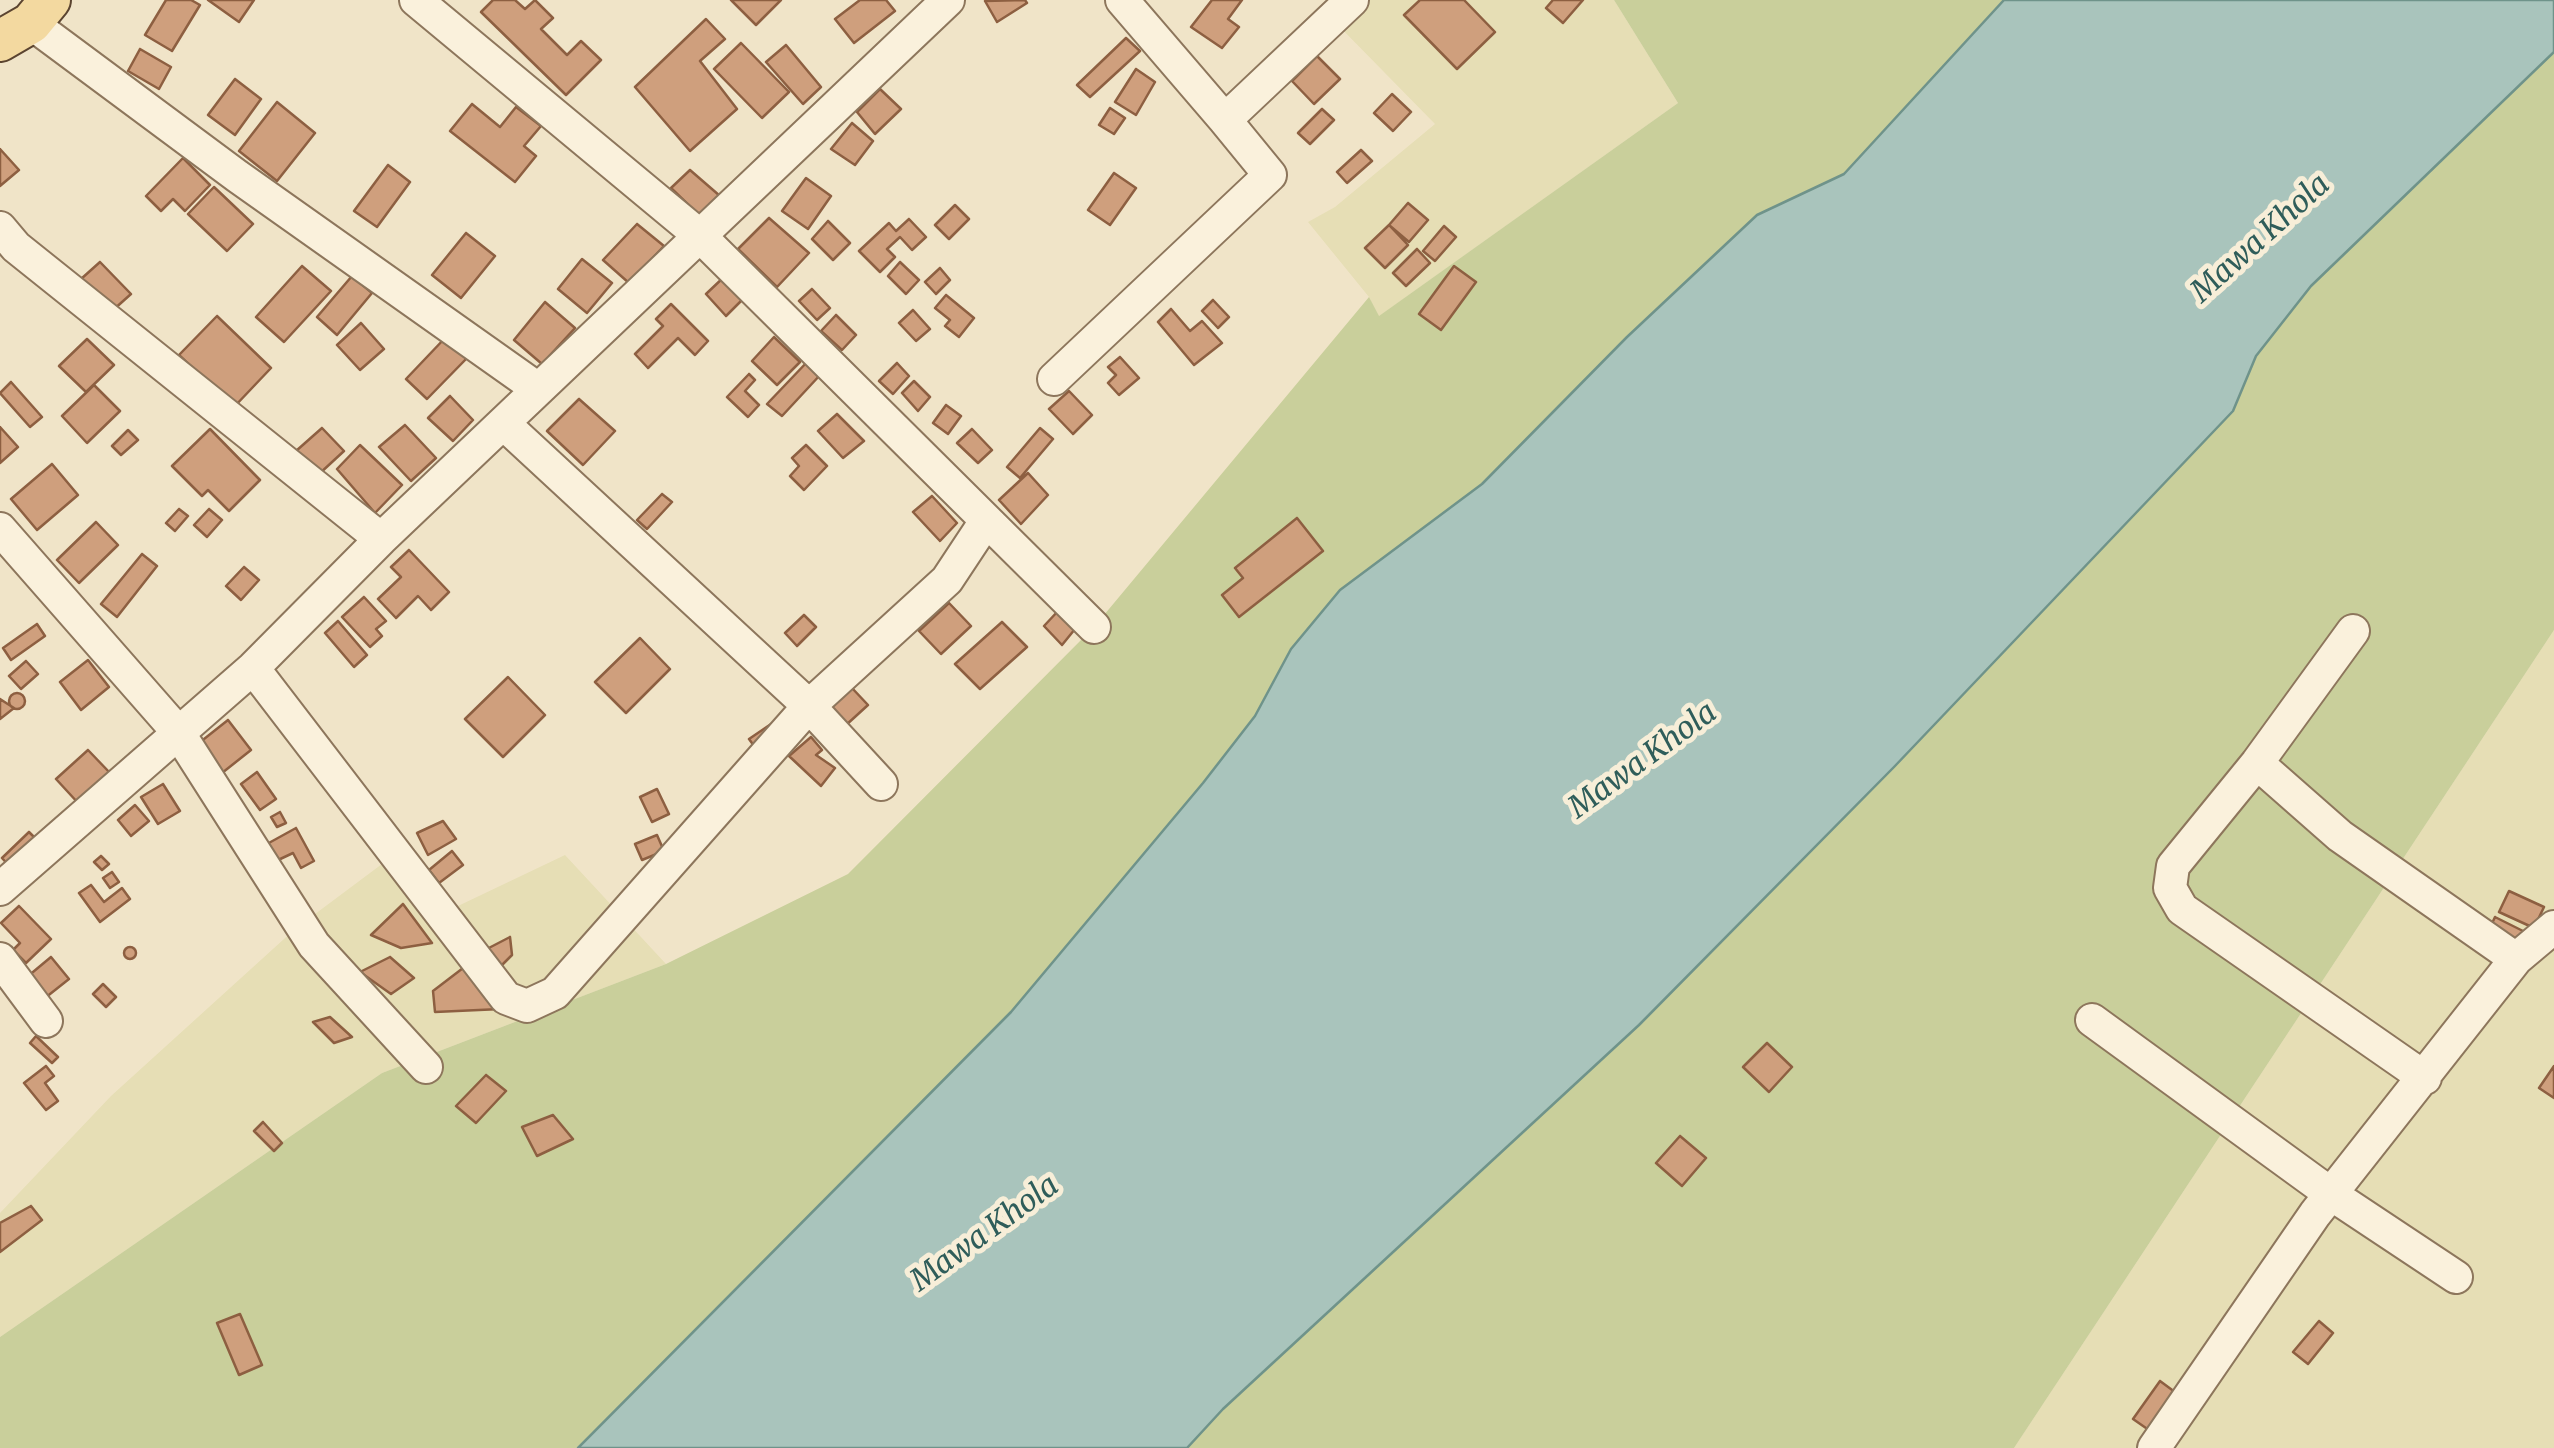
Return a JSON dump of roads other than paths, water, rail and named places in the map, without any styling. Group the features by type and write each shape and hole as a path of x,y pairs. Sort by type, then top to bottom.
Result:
{"street":[{"path":"416,0 699,235 1094,628"},
{"path":"0,889 253,668 381,538 948,0"},
{"path":"1054,378 1270,175 1122,0"},
{"path":"1226,120 1352,0"},
{"path":"27,21 236,176 538,389"},
{"path":"0,228 16,247 381,538"},
{"path":"503,423 809,706 881,784"},
{"path":"253,668 506,998 527,1006 555,992 809,706 947,580 986,521"},
{"path":"0,529 178,732 314,946 426,1066"},
{"path":"2353,631 2256,763 2172,866 2170,888 2182,909 2425,1078"},
{"path":"2256,763 2340,836 2516,959"},
{"path":"2154,1448 2224,1342 2331,1194 2516,959 2554,927"},
{"path":"0,959 46,1021"},
{"path":"2092,1020 2331,1194 2456,1277"}],"water":[{"name":"Mawa Khola","path":"2004,0 2554,0 2554,52 2311,286 2256,356 2233,411 1894,767 1639,1025 1223,1409 1187,1448 578,1448 1011,1012 1203,783 1255,716 1291,649 1340,590 1482,484 1627,337 1757,215 1844,174"}]}
